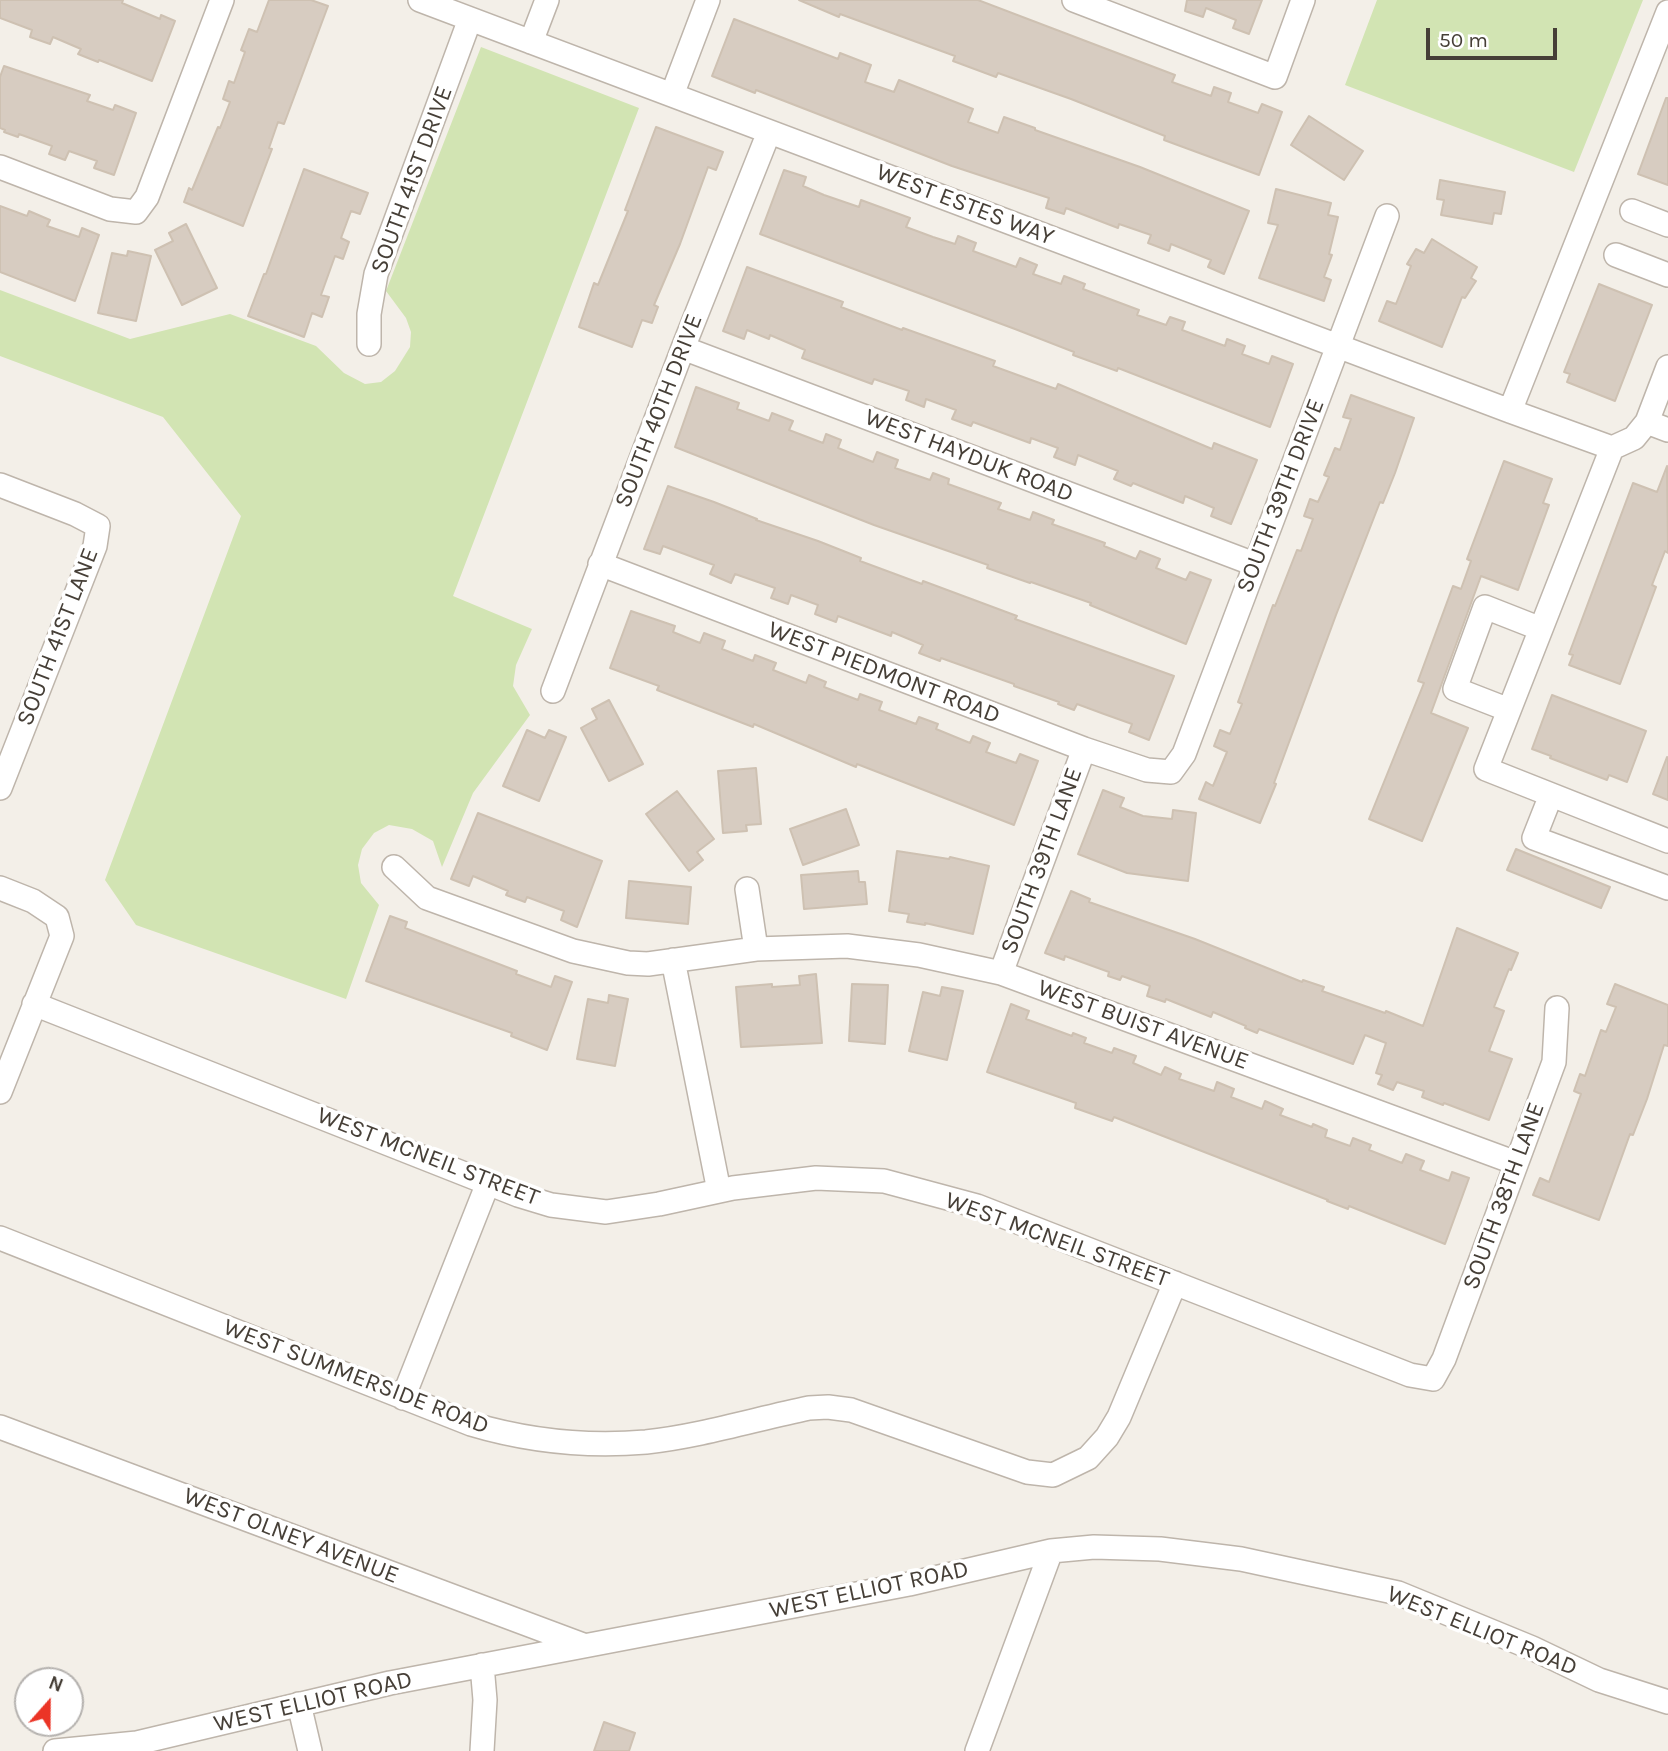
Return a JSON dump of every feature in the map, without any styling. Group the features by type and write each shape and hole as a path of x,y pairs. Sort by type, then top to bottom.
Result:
{"street":[{"name":"WEST ESTES WAY","path":"420,0 1612,448"},
{"path":"531,42 548,0"},
{"path":"672,95 708,0"},
{"path":"1074,0 1275,76 1303,0"},
{"path":"0,167 110,209 136,212 147,197 218,1"},
{"path":"1510,411 1668,12"},
{"name":"SOUTH 41ST DRIVE","path":"369,344 369,314 376,274 471,19"},
{"name":"SOUTH 40TH DRIVE","path":"553,691 683,348 769,132"},
{"path":"1632,211 1668,225"},
{"name":"SOUTH 39TH DRIVE","path":"1171,772 1184,754 1387,216"},
{"path":"1616,255 1668,275"},
{"name":"WEST HAYDUK ROAD","path":"683,348 1254,564"},
{"path":"1668,367 1658,426 1612,448 1486,769 1668,841"},
{"name":"SOUTH 41ST LANE","path":"0,485 75,514 98,526 94,546 9,738 0,788"},
{"name":"WEST PIEDMONT ROAD","path":"600,564 1084,749 1147,771 1171,772"},
{"path":"1509,710 1455,689 1485,607 1541,629"},
{"name":"SOUTH 39TH LANE","path":"1000,974 1084,749"},
{"path":"1552,794 1534,838 1668,888"},
{"name":"WEST BUIST AVENUE","path":"394,867 427,898 573,951 628,963 648,964 756,949 846,946 919,955 1000,974 1042,987 1516,1163"},
{"path":"0,888 33,901 57,917 62,936 0,1092"},
{"path":"747,889 756,949"},
{"path":"673,960 719,1191"},
{"name":"WEST MCNEIL STREET","path":"34,1004 488,1183 551,1205 606,1212 719,1191 816,1178 884,1181 977,1206 1410,1375 1433,1379"},
{"name":"SOUTH 38TH LANE","path":"1433,1379 1444,1359 1554,1062 1557,1008"},
{"path":"403,1398 488,1183"},
{"name":"WEST SUMMERSIDE ROAD","path":"0,1238 403,1398 502,1433 544,1441 588,1444 647,1442 810,1408 828,1407 851,1410 1027,1472 1053,1475 1088,1458 1107,1437 1119,1417 1175,1283"},
{"name":"WEST OLNEY AVENUE","path":"0,1427 583,1645"},
{"name":"WEST ELLIOT ROAD","path":"55,1751 137,1743 302,1717 482,1665 909,1584 1051,1551 1094,1547 1160,1549 1241,1559 1398,1593 1532,1648 1599,1680 1668,1702"},
{"path":"978,1751 1051,1551"},
{"path":"482,1665 485,1700 482,1751"},
{"path":"302,1717 310,1751"}],"green space":[{"path":"1377,0 1643,0 1574,172 1345,85"},
{"path":"481,47 639,108 453,596 532,629 516,665 513,686 530,715 473,793 442,867 433,841 412,829 389,825 374,833 362,849 358,865 361,883 379,905 346,999 136,925 105,880 241,516 163,417 0,356 0,290 130,339 230,314 316,346 344,373 365,384 381,382 395,371 410,347 411,332 406,318 386,291"}],"building":[{"path":"0,0 123,0 122,3 160,19 161,15 175,21 152,81 78,54 81,49 53,37 50,44 30,37 32,30 0,18"},
{"path":"269,0 311,0 328,6 284,124 278,122 269,148 272,149 243,226 184,202 189,188 192,190 230,102 223,99 229,81 234,83 245,52 241,50 249,29 257,32"},
{"path":"799,0 978,0 1175,75 1172,82 1211,96 1214,87 1231,93 1228,102 1258,113 1262,104 1282,112 1259,175 1164,140 1165,136 1071,99 998,73 996,77 953,61 955,56 840,14 839,17"},
{"path":"1187,0 1262,0 1249,34 1233,28 1236,20 1206,8 1203,17 1185,11"},
{"path":"734,19 838,59 840,53 871,65 865,82 894,92 899,80 973,109 968,122 998,133 1004,117 1249,211 1224,274 1208,267 1211,260 1171,244 1169,251 1148,243 1151,235 1119,224 1118,228 1066,208 1064,214 1046,208 1049,198 952,166 756,90 755,93 712,76"},
{"path":"4,66 90,95 87,101 113,110 115,105 136,113 114,175 94,168 97,161 69,151 65,160 49,154 52,146 19,134 18,137 4,132 5,130 0,128 0,77"},
{"path":"1668,98 1668,185 1638,174"},
{"path":"1309,116 1363,151 1344,180 1291,145"},
{"path":"656,127 723,152 716,170 708,167 654,305 658,307 652,323 642,320 632,347 579,327 594,283 598,285 628,211 625,210"},
{"path":"304,169 368,193 360,214 351,211 341,238 349,242 343,259 335,256 321,295 329,297 322,317 312,313 304,337 248,316"},
{"path":"784,170 806,177 803,186 824,195 859,207 861,200 910,218 906,227 955,244 958,236 976,243 973,251 1016,267 1020,258 1037,265 1033,274 1061,284 1064,276 1085,284 1083,289 1139,310 1137,315 1166,325 1170,317 1185,322 1182,330 1225,346 1227,339 1245,346 1242,354 1269,364 1272,356 1293,364 1270,427 1118,368 1117,371 1073,355 1074,352 1015,329 760,234"},
{"path":"1440,180 1505,192 1501,214 1494,213 1492,224 1441,215 1444,200 1437,199"},
{"path":"1276,189 1331,203 1328,215 1338,217 1329,254 1332,255 1324,277 1331,280 1324,301 1259,278 1278,225 1268,223"},
{"path":"0,206 27,216 29,211 50,220 47,226 79,237 82,228 99,235 75,301 0,272"},
{"path":"186,224 217,288 182,305 155,250 173,241 169,233"},
{"path":"1432,239 1477,267 1471,278 1476,281 1465,298 1462,297 1442,347 1379,321 1387,301 1396,304 1411,266 1407,264 1416,249 1424,253"},
{"path":"128,251 151,256 136,321 98,313 112,253 127,256"},
{"path":"747,267 843,302 841,307 995,361 993,366 1056,389 1058,384 1212,449 1214,443 1257,460 1231,524 1211,516 1214,508 1185,496 1183,503 1133,483 1131,486 1114,479 1118,471 1078,455 1075,465 1054,457 1058,448 1031,438 1030,443 973,422 971,426 952,419 956,410 926,399 924,407 906,400 909,391 874,379 872,384 802,358 805,350 770,335 769,339 747,330 744,339 723,331"},
{"path":"1599,284 1652,305 1615,401 1567,382 1570,374 1564,372"},
{"path":"696,387 739,403 737,409 769,421 772,413 793,421 789,430 823,443 826,434 841,440 838,448 873,462 877,452 898,460 895,468 930,480 933,473 949,479 948,484 1001,503 998,509 1030,520 1033,512 1054,520 1052,524 1105,543 1104,546 1136,559 1140,551 1160,559 1156,568 1186,580 1190,572 1211,580 1186,644 1090,605 1091,603 987,568 988,565 874,525 675,447"},
{"path":"1351,395 1414,418 1395,473 1383,503 1380,502 1336,615 1260,823 1199,799 1206,782 1213,786 1227,752 1214,746 1220,730 1230,734 1242,704 1238,702 1273,605 1275,606 1297,550 1301,551 1313,519 1304,516 1310,499 1318,502 1329,477 1324,475 1335,448 1340,450 1351,419 1343,417"},
{"path":"1504,461 1552,479 1543,503 1549,505 1518,590 1481,576 1431,713 1468,728 1422,841 1369,819 1424,683 1418,681 1453,586 1461,589 1471,561 1467,559"},
{"path":"1667,466 1668,553 1665,551 1652,585 1656,587 1620,684 1569,665 1573,655 1569,654 1633,483 1657,492"},
{"path":"668,486 818,541 861,558 860,561 922,584 923,581 1017,616 1015,619 1174,676 1149,740 1129,732 1132,724 1077,704 1074,710 1014,684 919,653 923,645 892,632 891,636 838,616 836,622 815,614 818,605 791,595 788,604 771,598 775,588 735,574 731,583 710,574 714,565 663,546 660,554 644,549"},
{"path":"631,611 675,626 673,632 700,643 704,633 725,641 722,649 753,661 755,655 776,663 773,670 806,683 809,675 826,682 824,687 858,700 860,694 882,702 879,710 916,724 919,717 938,724 936,729 970,743 973,736 990,743 986,752 1016,763 1020,754 1038,761 1014,825 857,764 856,767 754,724 753,727 657,690 659,686 610,668"},
{"path":"1552,695 1646,731 1627,782 1609,775 1607,780 1532,749"},
{"path":"609,700 643,764 609,781 581,728 597,719 592,709"},
{"path":"527,730 545,738 549,730 566,737 539,801 503,786"},
{"path":"1668,758 1668,800 1653,794"},
{"path":"756,768 761,824 746,825 747,831 723,833 718,771"},
{"path":"1103,790 1124,798 1120,807 1143,816 1172,819 1173,810 1196,813 1188,881 1127,873 1078,854"},
{"path":"677,791 714,839 697,852 703,860 689,871 646,814"},
{"path":"846,809 859,845 803,865 790,829"},
{"path":"478,813 602,861 577,927 561,920 564,911 527,897 525,902 506,895 508,891 473,876 469,886 451,879"},
{"path":"1516,849 1610,887 1601,908 1507,870"},
{"path":"897,851 950,857 989,866 973,934 925,923 907,922 909,914 889,911"},
{"path":"858,871 859,882 865,882 867,904 804,909 801,875"},
{"path":"629,881 691,887 688,924 626,918"},
{"path":"1071,891 1090,899 1089,902 1195,939 1302,982 1303,980 1324,987 1322,991 1423,1026 1457,928 1518,953 1494,1007 1504,1011 1489,1051 1512,1059 1489,1120 1422,1097 1424,1091 1397,1082 1393,1090 1378,1084 1382,1075 1376,1073 1386,1043 1365,1035 1353,1064 1259,1029 1257,1033 1213,1012 1211,1017 1166,999 1165,1002 1147,996 1150,986 1122,976 1120,980 1108,976 1109,972 1065,956 1064,960 1045,953"},
{"path":"390,916 407,922 405,928 551,987 555,976 572,982 547,1050 511,1036 512,1033 366,981"},
{"path":"816,974 822,1043 741,1047 736,987 800,985 799,976"},
{"path":"852,984 888,985 885,1044 849,1041"},
{"path":"1615,984 1668,1005 1668,1046 1664,1045 1647,1099 1633,1135 1630,1134 1599,1220 1533,1195 1540,1178 1549,1182 1581,1094 1574,1091 1580,1074 1585,1076 1601,1030 1606,1032 1616,1007 1607,1004"},
{"path":"942,987 963,991 947,1060 909,1051 923,992 940,996"},
{"path":"609,995 628,999 615,1066 577,1059 588,999 608,1003"},
{"path":"1011,1004 1029,1011 1026,1019 1072,1036 1073,1033 1086,1038 1084,1043 1112,1053 1114,1048 1136,1056 1133,1063 1161,1075 1165,1067 1181,1074 1179,1079 1214,1091 1217,1082 1234,1089 1231,1097 1262,1109 1265,1101 1283,1109 1280,1115 1327,1130 1325,1137 1350,1146 1353,1138 1371,1145 1369,1150 1402,1163 1406,1154 1424,1161 1420,1170 1449,1181 1452,1172 1469,1178 1445,1244 1349,1206 1348,1209 1327,1201 1114,1117 1112,1121 1075,1108 1076,1103 987,1072"},
{"path":"604,1722 635,1733 629,1751 594,1751"}]}
